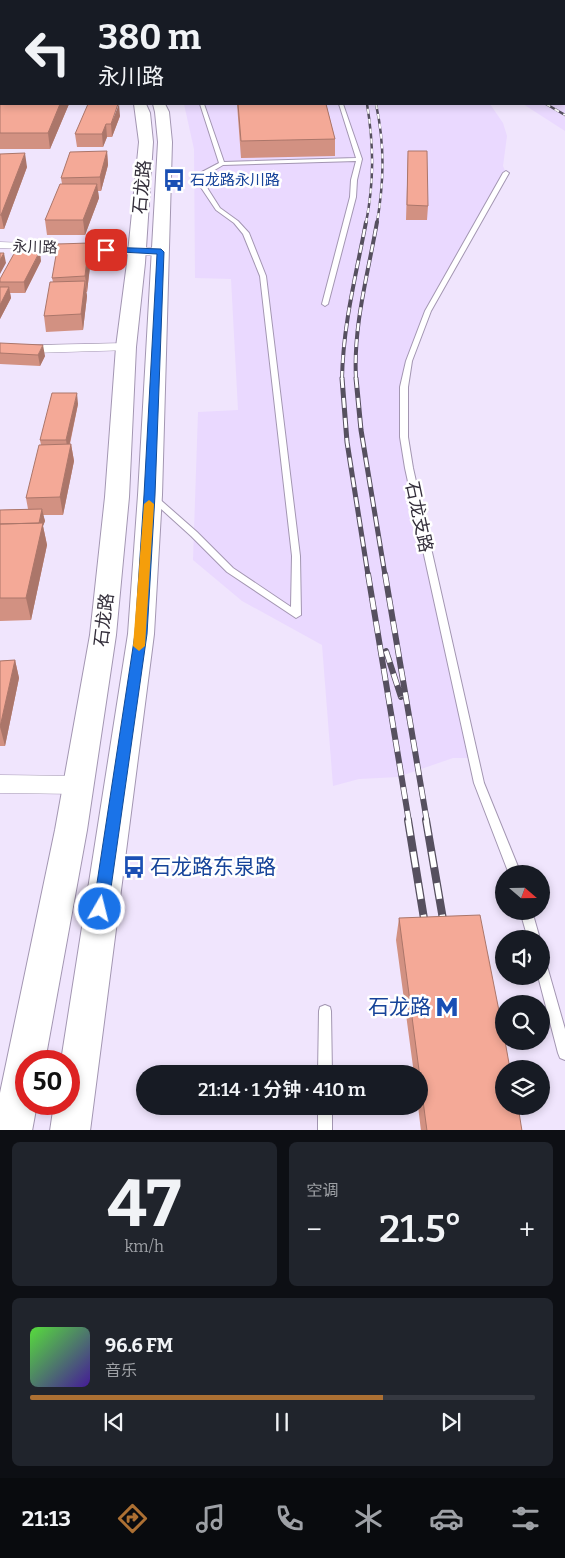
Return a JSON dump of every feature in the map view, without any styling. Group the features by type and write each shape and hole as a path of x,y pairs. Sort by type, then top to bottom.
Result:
{"main road":[{"name":"石龙路","path":"70,1130 141,634 150,495 149,251 146,142 140,105"},
{"name":"石龙路","path":"12,1130 78,785 103,635 117,497 126,347 149,251 165,142 162,112 159,105"}],"street":[{"name":"永川路","path":"0,246 149,251"},
{"path":"0,350 126,347"},
{"path":"0,784 78,785"}],"lane":[{"path":"202,105 222,164"},
{"path":"324,304 353,197 358,159 341,105"},
{"path":"150,495 194,534 230,570 296,615 296,556 264,276 246,233 236,222 218,210 203,186 200,177 202,174 222,164 358,159"},
{"name":"石龙支路","path":"506,173 428,311 417,335 404,387 403,412 404,437 409,468 473,758 480,783 512,865"},
{"path":"546,985 565,1053"},
{"path":"325,1011 325,1065"},
{"path":"325,1115 325,1130"}],"shaded area":[{"path":"184,105 491,105 503,123 507,136 503,166 506,173 428,311 409,361 404,437 473,758 453,758 398,777 359,779 333,786 322,645 242,601 193,560 198,412 238,410 231,279 195,278 194,149"},
{"path":"525,105 565,105 565,131"}],"building":[{"path":"0,105 60,105 48,133 0,133"},
{"path":"88,105 118,105 111,124 106,124 102,134 75,134"},
{"path":"238,105 326,105 335,139 241,141"},
{"path":"107,151 100,177 61,178 70,152"},
{"path":"408,151 427,151 428,206 407,205"},
{"path":"25,153 1,215 0,215 0,154"},
{"path":"60,184 97,184 83,220 45,220"},
{"path":"89,243 85,276 52,278 58,244"},
{"path":"16,250 40,251 24,282 0,282 0,279"},
{"path":"85,281 81,314 44,316 50,282"},
{"path":"0,287 9,287 0,305"},
{"path":"0,343 43,345 38,355 0,353"},
{"path":"52,393 77,393 66,440 40,440"},
{"path":"71,444 60,497 26,498 39,445"},
{"path":"42,509 39,523 0,524 0,510"},
{"path":"43,523 26,598 0,598 0,524"},
{"path":"15,660 0,727 0,661"},
{"name":"石龙路","path":"480,915 496,995 495,1050 507,1050 508,1060 495,1060 495,1115 519,1115 522,1130 427,1130 425,1115 428,1115 428,1065 418,1065 399,918"}],"railway":[{"path":"366,223 371,193 372,164 367,105"},
{"path":"376,105 382,149 381,193 377,223"},
{"path":"548,105 565,115"},
{"path":"342,378 347,320 366,222"},
{"path":"356,378 359,320 377,222"},
{"path":"342,378 347,442 368,575"},
{"path":"356,378 361,430 385,575"},
{"path":"368,574 409,822"},
{"path":"385,574 427,822"},
{"path":"386,651 401,697"},
{"path":"408,820 426,931"},
{"path":"426,820 445,931"}],"slow traffic":[{"path":"139,646 149,504"}],"place":[{"name":"石龙路永川路","path":"174,180"},
{"name":"石龙路东泉路","path":"134,867"},
{"name":"石龙路","path":"447,1007"}],"route":[{"path":"100,909 141,634 150,495 161,252 106,250"}]}
